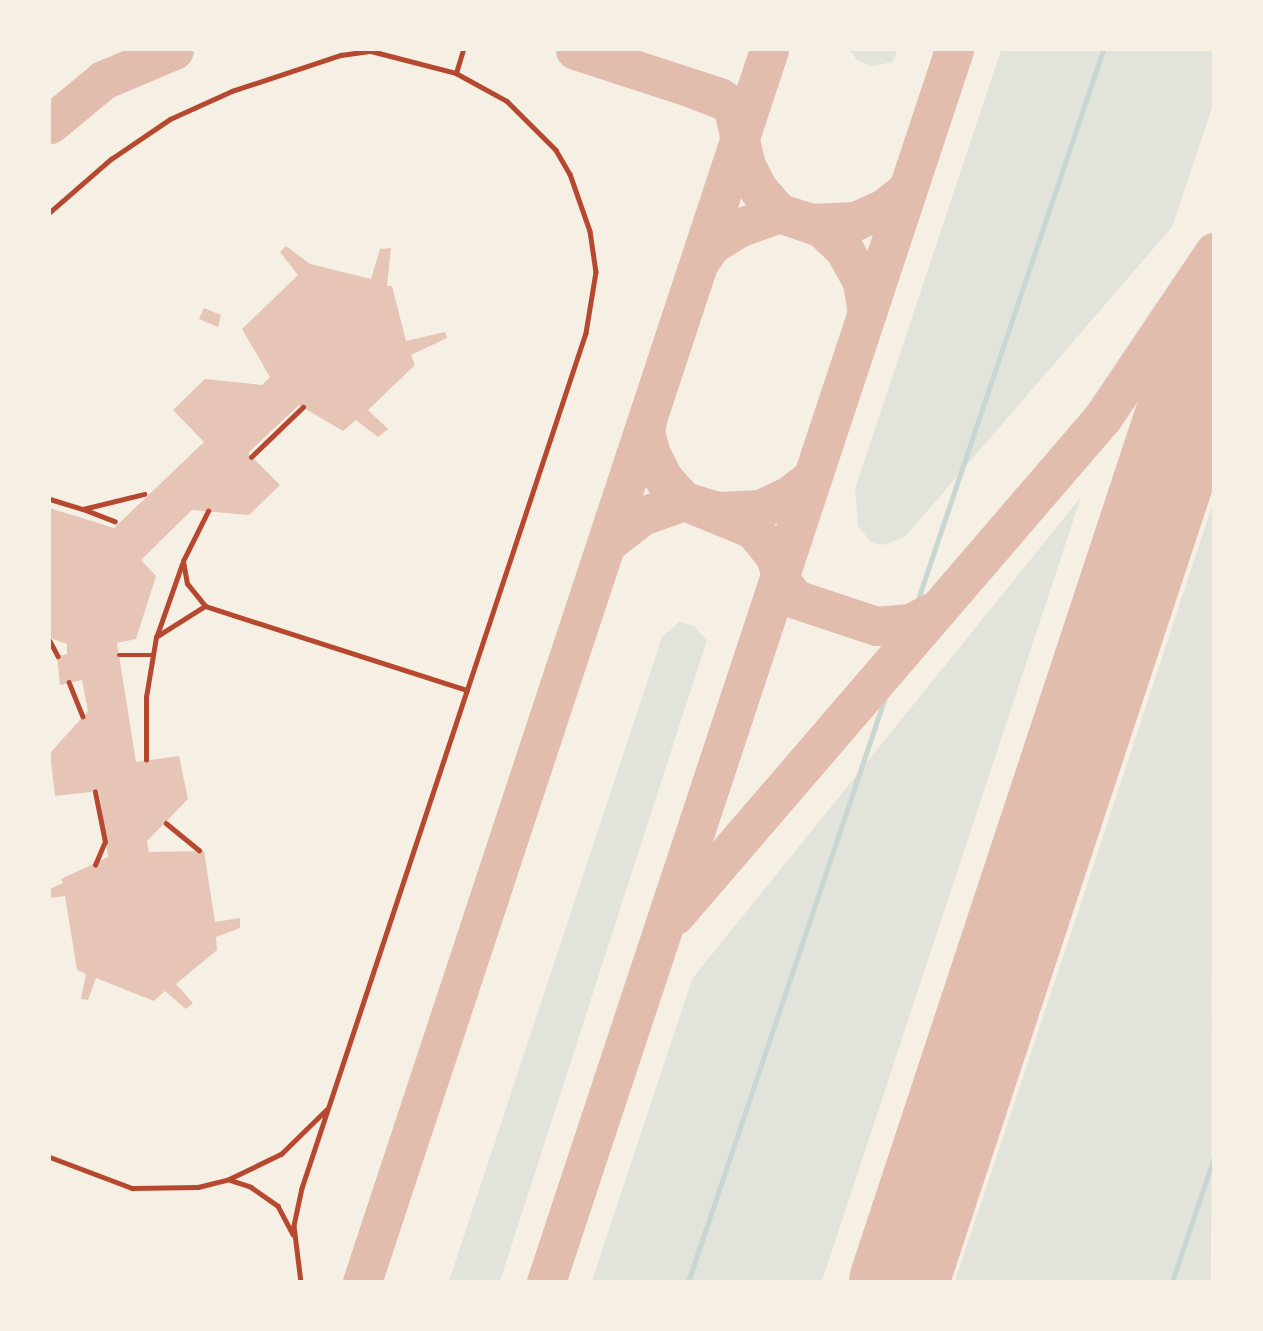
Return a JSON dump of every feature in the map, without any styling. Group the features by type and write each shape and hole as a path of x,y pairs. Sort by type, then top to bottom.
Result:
{"lane":[{"path":"456,73 463,50"},
{"path":"50,212 142,136 232,91 359,51 410,59 456,73 507,101 556,150 570,174 585,210 596,272 586,333 300,1196 295,1239 301,1281"},
{"path":"252,457 303,407"},
{"path":"83,509 144,494"},
{"path":"50,499 115,521"},
{"path":"146,760 145,723 151,655 183,561 208,511"},
{"path":"183,561 187,584 205,606 467,690"},
{"path":"156,637 205,606"},
{"path":"50,641 58,656"},
{"path":"119,655 151,655"},
{"path":"69,682 83,716"},
{"path":"95,792 105,842 95,865"},
{"path":"166,823 199,850"},
{"path":"50,1157 132,1188 179,1188 229,1179 281,1154 328,1108"},
{"path":"229,1179 251,1187 278,1206 295,1239"}],"shaded area":[{"path":"850,50 897,50 893,62 872,66 857,60"},
{"path":"1001,50 1213,50 1213,105 1172,227 905,537 883,545 871,542 858,526 855,489"},
{"path":"1081,497 822,1281 592,1281 692,979"},
{"path":"1213,503 1211,1281 955,1281 1081,903"},
{"path":"679,622 694,626 707,640 500,1281 449,1281 662,637"}],"building":[{"path":"286,246 310,264 371,279 380,249 391,248 387,286 392,286 406,341 445,332 447,338 411,355 415,365 368,410 388,429 378,437 356,420 343,431 299,405 248,453 280,485 249,515 192,510 141,560 156,576 136,639 117,643 136,762 179,756 188,799 147,841 149,852 204,851 215,922 240,918 240,928 216,937 217,950 176,984 193,1003 186,1009 165,991 154,1001 96,978 88,1000 81,999 86,974 77,970 65,896 50,898 50,889 63,883 61,879 108,857 99,791 55,796 50,753 88,711 82,680 60,685 57,656 67,654 67,644 50,638 50,508 114,528 204,442 173,410 205,379 262,385 270,377 242,329 298,275 280,252"},
{"path":"204,308 221,315 218,327 199,319"}],"waterway":[{"path":"688,1282 1103,50"},
{"path":"1172,1282 1214,1157"}],"taxiway":[{"path":"50,124 103,80 174,50"},
{"path":"575,50 720,97"},
{"path":"362,1282 769,50"},
{"path":"546,1282 954,50"},
{"path":"694,89 725,101 733,109 746,166 759,190 779,213 811,223 855,221 884,208 907,190"},
{"path":"700,261 711,245 738,228 779,213 822,228 844,249 862,282 867,313"},
{"path":"675,915 1103,417 1214,252"},
{"path":"647,420 645,432 651,454 663,478 684,501 716,511 760,509 788,496 812,478"},
{"path":"607,543 642,516 684,501 753,529 775,556 783,584 795,599 876,626 910,623 938,609"}],"runway":[{"path":"898,1282 1214,326"}]}
